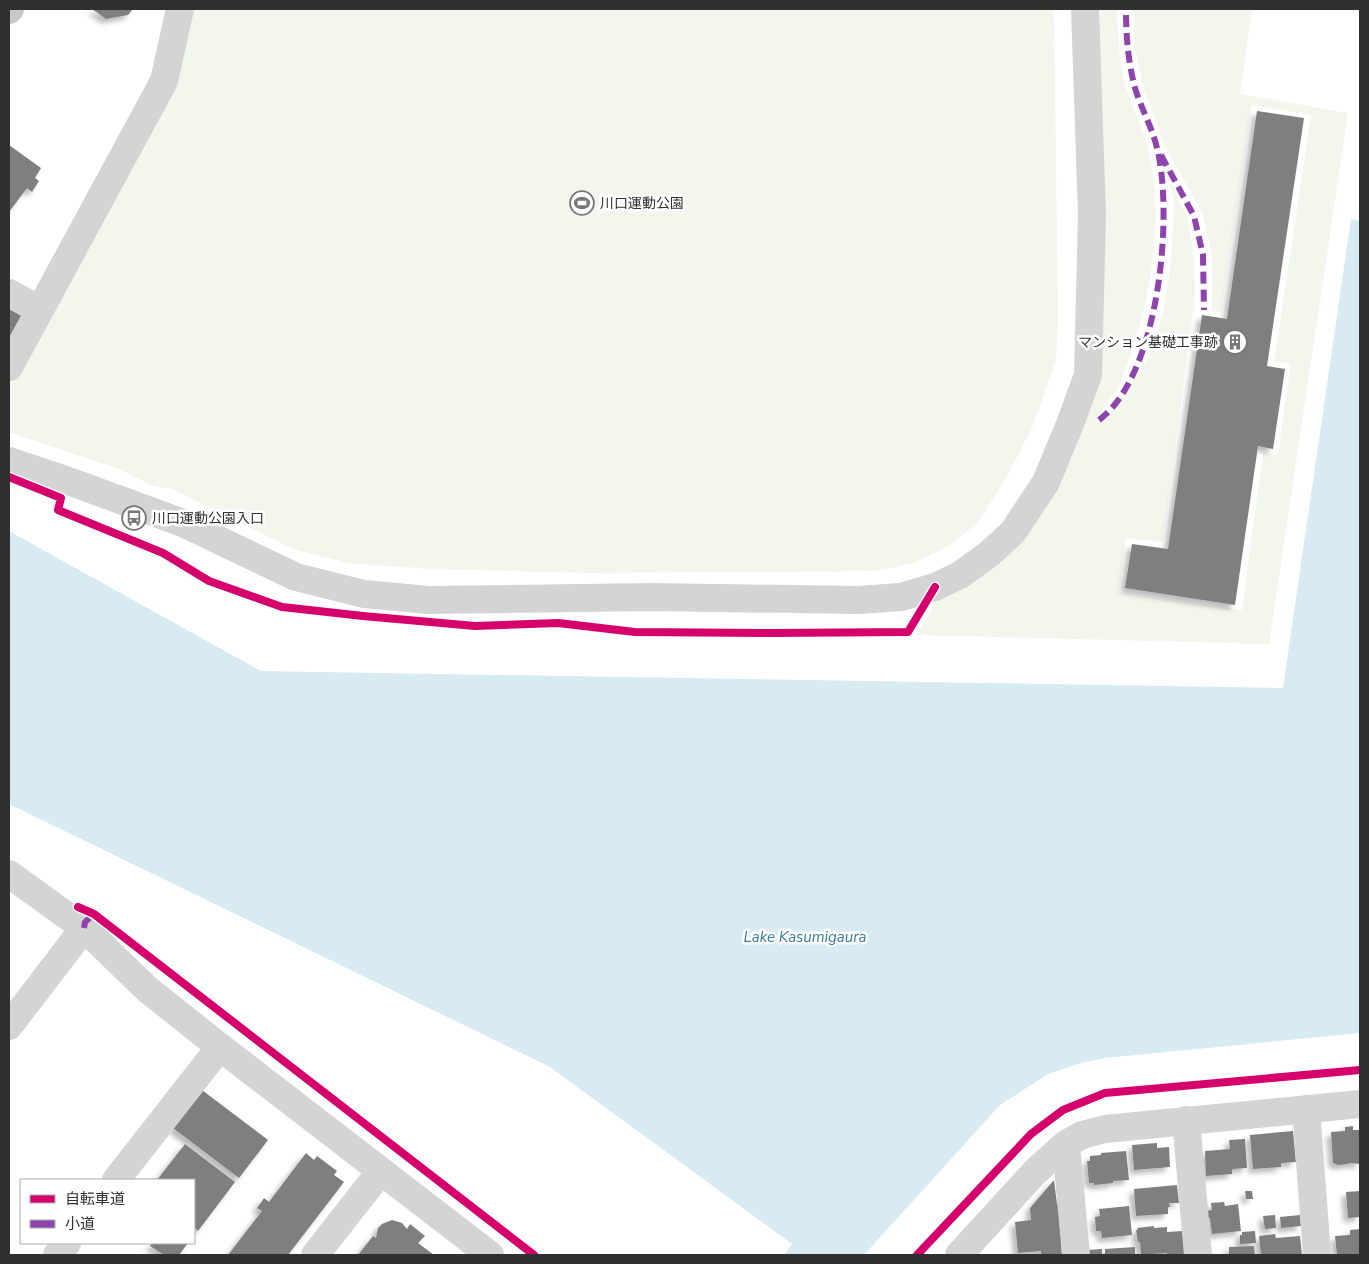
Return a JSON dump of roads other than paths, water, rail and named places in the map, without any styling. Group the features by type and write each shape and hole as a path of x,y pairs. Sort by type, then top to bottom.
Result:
{"street":[{"path":"9,367 164,81 180,9"},
{"path":"9,461 183,523 296,577 364,594 428,600 652,597 858,600 901,597 935,587 960,575 989,554 1013,532 1046,482 1088,375 1092,215 1085,9"},
{"path":"9,293 40,310"},
{"path":"9,874 84,928 147,989 220,1047 490,1255"},
{"path":"9,1026 84,928"},
{"path":"117,1179 220,1047"},
{"path":"960,1255 1035,1172 1066,1144 1082,1135 1105,1129 1360,1104"},
{"path":"1306,1109 1318,1255"},
{"path":"1186,1120 1198,1255"},
{"path":"1066,1144 1076,1255"},
{"path":"315,1255 381,1171"},
{"path":"57,1255 66,1244"}],"water":[{"name":"Lake Kasumigaura","path":"1351,219 1360,221 1360,1033 1105,1058 1081,1063 1048,1074 1000,1105 864,1255 784,1255 792,1244 550,1067 9,804 9,531 261,671 1283,688"}],"place":[{"name":"川口運動公園","path":"582,203"},
{"name":"マンション基礎工事跡","path":"1235,342"},
{"name":"川口運動公園入口","path":"134,518"}]}
